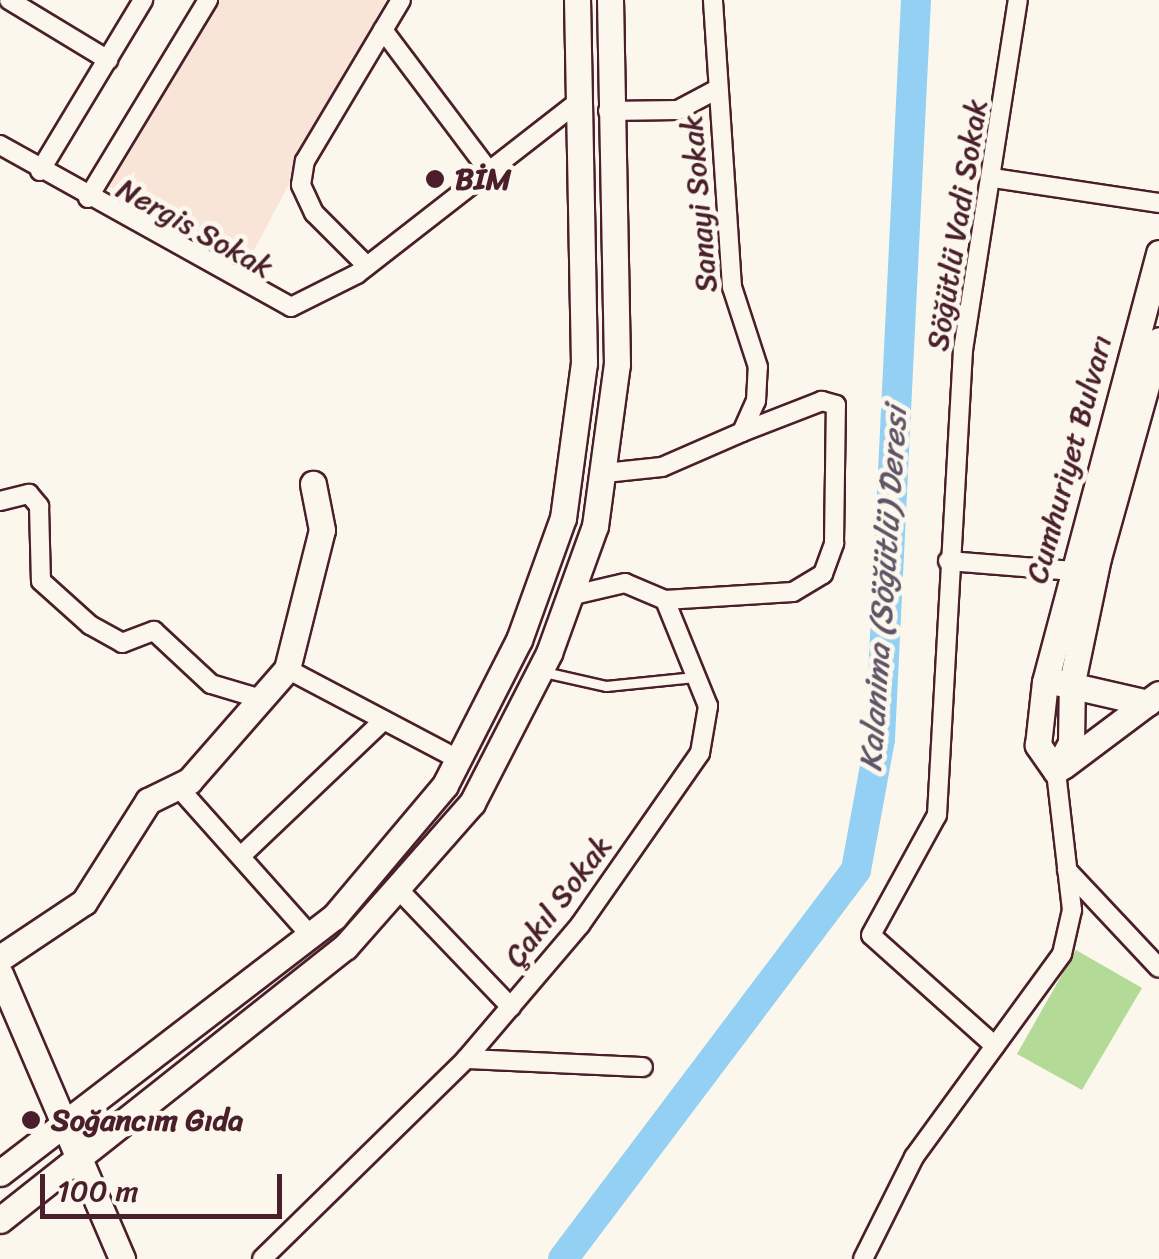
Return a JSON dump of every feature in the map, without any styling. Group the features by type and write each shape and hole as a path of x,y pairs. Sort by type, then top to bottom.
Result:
{"main road":[{"path":"0,1173 310,936 458,759 519,640 564,518 584,363 575,104 577,0"},
{"path":"0,1220 76,1154 345,947 472,803 540,671 570,596 605,473 617,364 608,111 610,0"},
{"name":"Cumhuriyet Bulvarı","path":"1159,253 1070,571 1044,682 1038,745 1056,772 1071,743 1072,682 1155,375 1159,340"},
{"path":"0,958 84,902 148,801 179,788 287,669 322,530 313,484"},
{"path":"1044,682 1072,682 1153,698"},
{"path":"1056,772 1153,698"},
{"path":"0,974 59,1127 76,1154 122,1259"}],"street":[{"path":"9,0 108,60"},
{"path":"40,171 143,0"},
{"path":"88,198 208,0"},
{"path":"367,266 314,213 301,184 306,161 401,0"},
{"name":"Sanayi Sokak","path":"714,0 713,91 725,110 732,287 758,367 742,432"},
{"name":"Söğütlü Vadi Sokak","path":"995,1046 871,936 933,834 963,350 1018,0"},
{"path":"383,30 489,172"},
{"path":"608,111 678,110 713,91"},
{"name":"Nergis Sokak","path":"0,146 279,305 318,300 575,104"},
{"path":"993,178 1159,204"},
{"path":"570,596 625,583 665,600 793,592 824,574 834,543 836,405 822,401 662,466 605,473"},
{"path":"0,500 30,494 39,506 41,580 90,626 122,643 154,632 211,684 260,699"},
{"path":"948,561 1070,571"},
{"name":"Çakıl Sokak","path":"262,1259 466,1059 510,1007 700,752 708,706 665,600"},
{"path":"287,669 458,759"},
{"path":"241,856 384,720"},
{"path":"863,1259 914,1157 1062,954 1068,870 1056,772"},
{"path":"179,788 310,936"},
{"path":"1068,870 1159,968"},
{"path":"399,890 510,1007"},
{"path":"466,1059 643,1067"}],"lane":[{"path":"540,671 606,686 694,677"}],"shaded area":[{"path":"221,0 386,0 239,279 96,177"}],"green space":[{"path":"1076,950 1142,988 1082,1090 1017,1054"}],"waterway":[{"name":"Kalanima (Söğütlü) Deresi","path":"563,1259 856,870 880,739 916,0"}],"place":[{"name":"BİM","path":"435,179"},
{"name":"Soğancım Gıda","path":"31,1120"}]}
